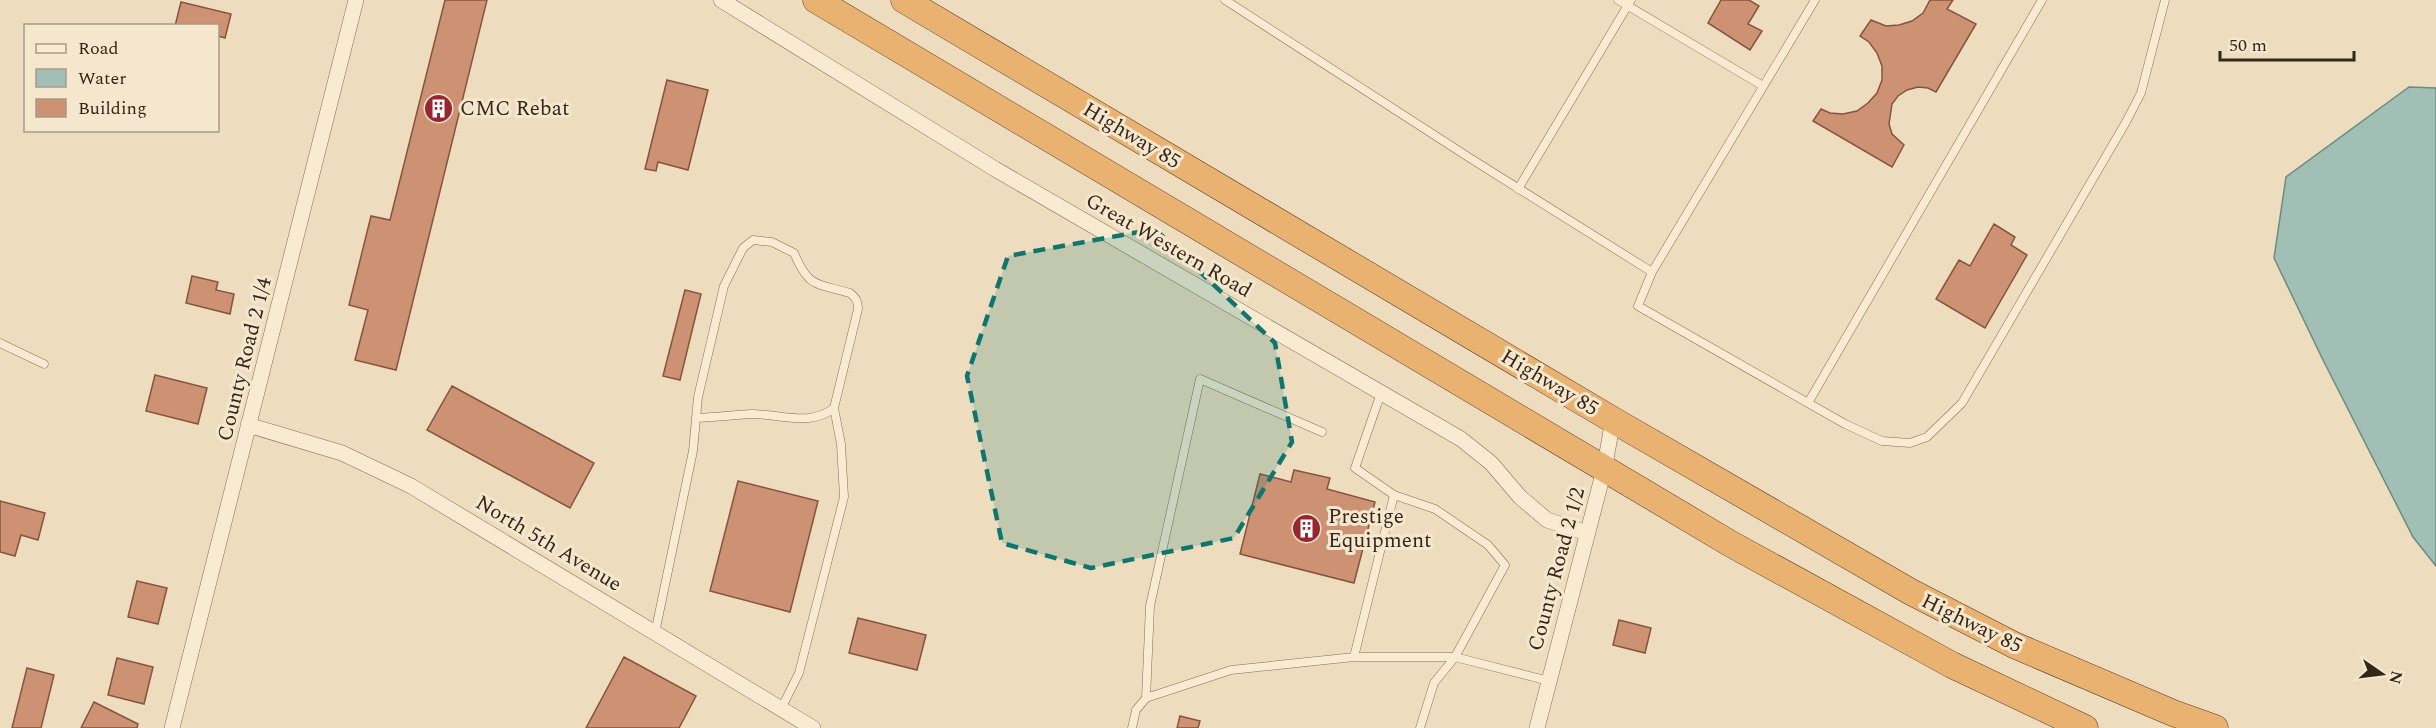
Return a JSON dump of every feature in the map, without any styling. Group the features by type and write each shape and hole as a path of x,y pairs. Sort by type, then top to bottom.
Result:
{"highway":[{"path":"816,0 1731,544 1962,670 2085,728"},
{"name":"Highway 85","path":"904,0 1613,420 1946,611 2089,678 2215,728"}],"street":[{"name":"County Road 2 1/4","path":"172,728 356,0"},
{"name":"Great Western Road","path":"721,0 995,168 1461,439 1491,463 1520,497 1547,520 1587,534"},
{"name":"County Road 2 1/2","path":"1539,728 1604,470 1613,420"},
{"name":"North 5th Avenue","path":"248,425 342,453 411,486 813,728"}],"lane":[{"path":"1225,0 1518,189 1652,272"},
{"path":"1618,0 1630,3 1763,86"},
{"path":"1815,0 1652,272 1638,306 1845,424 1882,441 1910,443 1927,437 1962,403 2141,93 2165,0"},
{"path":"1808,403 2042,0"},
{"path":"1518,189 1630,3"},
{"path":"655,633 693,451 698,397 723,286 743,248 753,240 784,246 794,253 802,272 809,280 850,293 858,301 858,309 834,408 841,444 844,497 799,674 781,709"},
{"path":"0,344 44,364"},
{"path":"1146,698 1150,606 1200,379 1322,432"},
{"path":"1381,393 1355,468 1394,495 1435,509 1488,545 1505,565 1455,657 1434,682 1420,728"},
{"path":"696,418 754,414 807,419 824,416 834,408"},
{"path":"1354,657 1394,495"},
{"path":"1132,728 1136,710 1146,698 1231,670 1354,657 1455,657 1549,681"}],"highlighted area":[{"path":"1155,229 1275,343 1292,442 1234,538 1091,568 1002,543 967,376 1008,256"}],"water":[{"path":"2409,87 2436,88 2436,566 2413,537 2274,258 2286,177"}],"building":[{"name":"CMC Rebat","path":"445,0 487,0 396,370 355,360 368,310 349,305 371,216 390,220"},
{"path":"1721,0 1749,0 1759,6 1748,24 1762,31 1750,50 1708,23"},
{"path":"1930,0 1953,0 1947,9 1976,24 1936,92 1918,87 1907,90 1892,104 1889,124 1892,134 1904,145 1892,167 1813,121 1821,109 1830,113 1843,114 1857,111 1877,93 1882,80 1882,66 1869,42 1860,36 1871,20 1886,26 1912,21 1923,13"},
{"path":"181,2 231,14 225,38 219,36 219,24 176,24"},
{"path":"667,80 708,90 688,170 658,162 656,171 645,169"},
{"path":"1994,224 2015,237 2011,245 2027,255 1985,328 1936,299 1959,260 1970,266"},
{"path":"192,276 218,282 216,290 234,294 230,314 186,303"},
{"path":"685,290 701,294 680,380 663,376"},
{"path":"155,375 207,388 198,424 146,411"},
{"path":"452,386 594,463 570,508 427,430"},
{"name":"Prestige Equipment","path":"1294,470 1330,478 1327,489 1375,502 1354,583 1240,554 1260,474 1291,482"},
{"path":"738,481 818,501 790,612 710,591"},
{"path":"0,501 45,513 38,540 21,535 15,556 0,552"},
{"path":"137,581 167,588 158,624 128,617"},
{"path":"858,618 926,635 917,670 849,653"},
{"path":"1619,620 1651,628 1645,653 1613,645"},
{"path":"624,657 696,696 679,728 586,728"},
{"path":"117,658 153,667 144,704 108,695"},
{"path":"27,668 54,675 41,728 12,728"},
{"path":"94,702 138,724 137,728 81,728"},
{"path":"1180,716 1200,721 1198,728 1177,728"}],"place":[{"name":"CMC Rebat","path":"439,108"},
{"name":"Prestige Equipment","path":"1307,528"}]}
